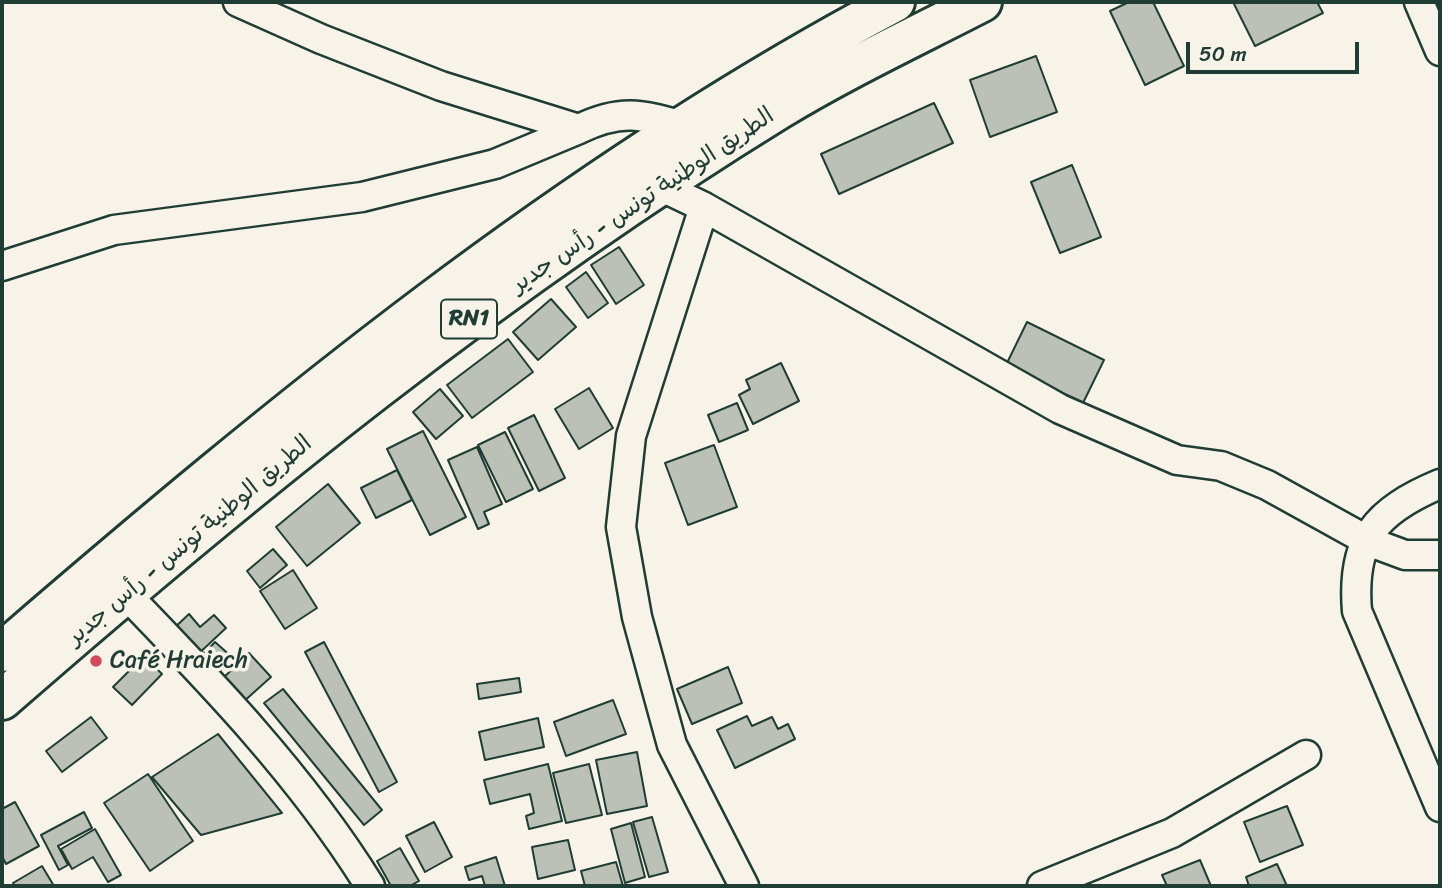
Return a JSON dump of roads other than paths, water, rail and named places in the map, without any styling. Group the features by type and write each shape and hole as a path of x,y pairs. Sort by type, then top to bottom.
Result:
{"highway":[{"name":"الطريق الوطنية تونس - رأس جدير","path":"2,699 112,580 308,395 419,309 613,170 683,125 895,2"},
{"name":"الطريق الوطنية تونس - رأس جدير","path":"2,652 112,580 308,441 434,344 660,186 781,109 982,2"}],"street":[{"path":"238,2 321,39 441,86 579,129"},
{"path":"1419,7 1440,51"},
{"path":"2,266 114,230 318,206 389,191 495,164 602,118 636,113 683,125"},
{"path":"660,186 704,207 1060,409 1177,460 1221,466 1267,485 1365,540 1405,555 1440,555"},
{"path":"704,207 631,436 621,527 637,617 672,745 744,886"},
{"path":"1440,484 1406,498 1381,517 1365,540 1355,583 1357,611 1440,807"},
{"path":"112,580 246,721 348,850 370,886"},
{"path":"1042,886 1172,833 1306,755"}],"place":[{"name":"Café Hraiech","path":"96,661"}]}
